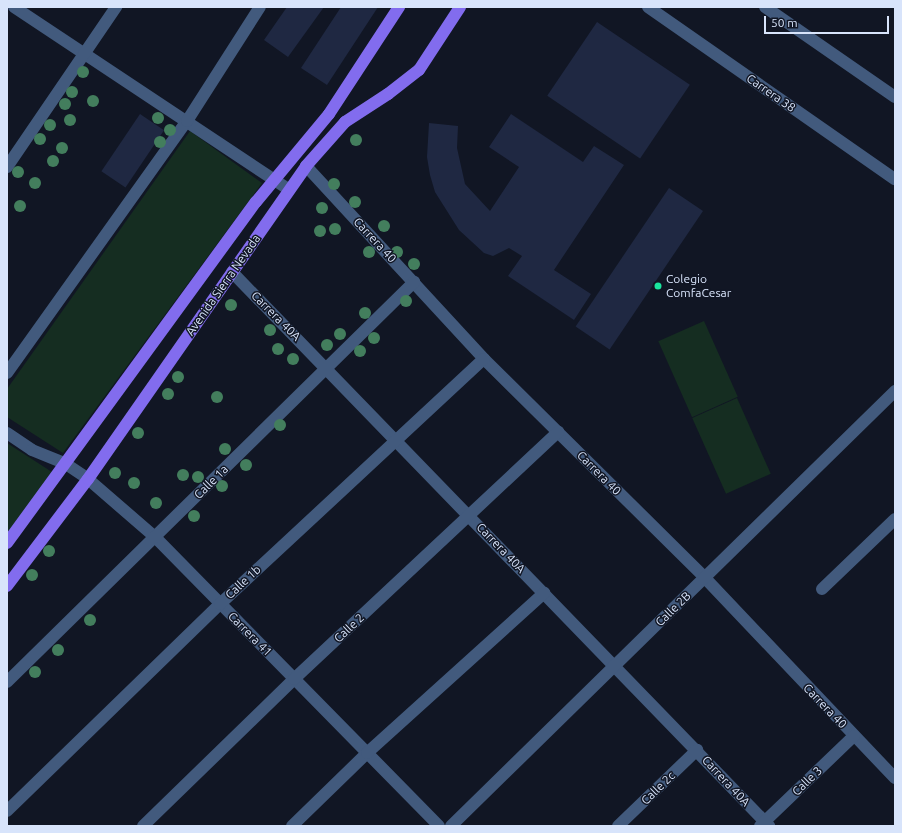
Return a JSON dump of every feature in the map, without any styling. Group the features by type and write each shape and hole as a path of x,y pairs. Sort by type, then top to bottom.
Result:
{"main road":[{"name":"Avenida Sierra Nevada","path":"7,543 274,180 329,114 399,7"},
{"name":"Avenida Sierra Nevada","path":"7,586 88,479 306,166 345,122 388,94 419,70 460,7"}],"street":[{"path":"14,7 289,190"},
{"path":"7,167 116,7"},
{"path":"7,373 187,121 260,7"},
{"name":"Carrera 38","path":"648,7 895,179"},
{"path":"765,7 895,98"},
{"name":"Carrera 40","path":"306,166 484,359 705,578 895,778"},
{"name":"Carrera 40A","path":"232,272 469,515 613,668 697,750 764,824"},
{"name":"Calle 1a","path":"7,682 414,282"},
{"name":"Calle 1b","path":"7,811 220,604 484,359"},
{"name":"Calle 2B","path":"451,826 895,391"},
{"name":"Calle 2","path":"143,826 294,679 558,432"},
{"name":"Carrera 41","path":"7,433 32,450 66,464 88,479 155,537 439,826"},
{"path":"822,589 895,519"},
{"path":"292,826 367,753 544,593"},
{"name":"Calle 3","path":"764,824 854,736"},
{"name":"Calle 2c","path":"618,826 697,750"}],"green space":[{"path":"190,131 262,183 63,453 7,417 7,389"},
{"path":"704,321 738,397 692,417 658,341"},
{"path":"737,398 771,474 726,494 692,418"},
{"path":"7,443 52,472 7,539"}],"building":[{"path":"287,7 324,7 288,57 264,40"},
{"path":"341,7 378,7 327,85 301,68"},
{"path":"597,22 690,85 640,158 547,96"},
{"path":"140,114 164,130 125,187 101,171"},
{"path":"511,114 583,162 594,146 624,165 554,270 591,294 574,320 508,276 522,256 509,248 493,256 484,253 459,230 435,192 427,157 429,123 458,126 457,148 465,184 490,211 519,167 489,147"},
{"path":"669,188 703,211 610,349 576,326"}],"place":[{"name":"Colegio ComfaCesar","path":"658,286"}]}
